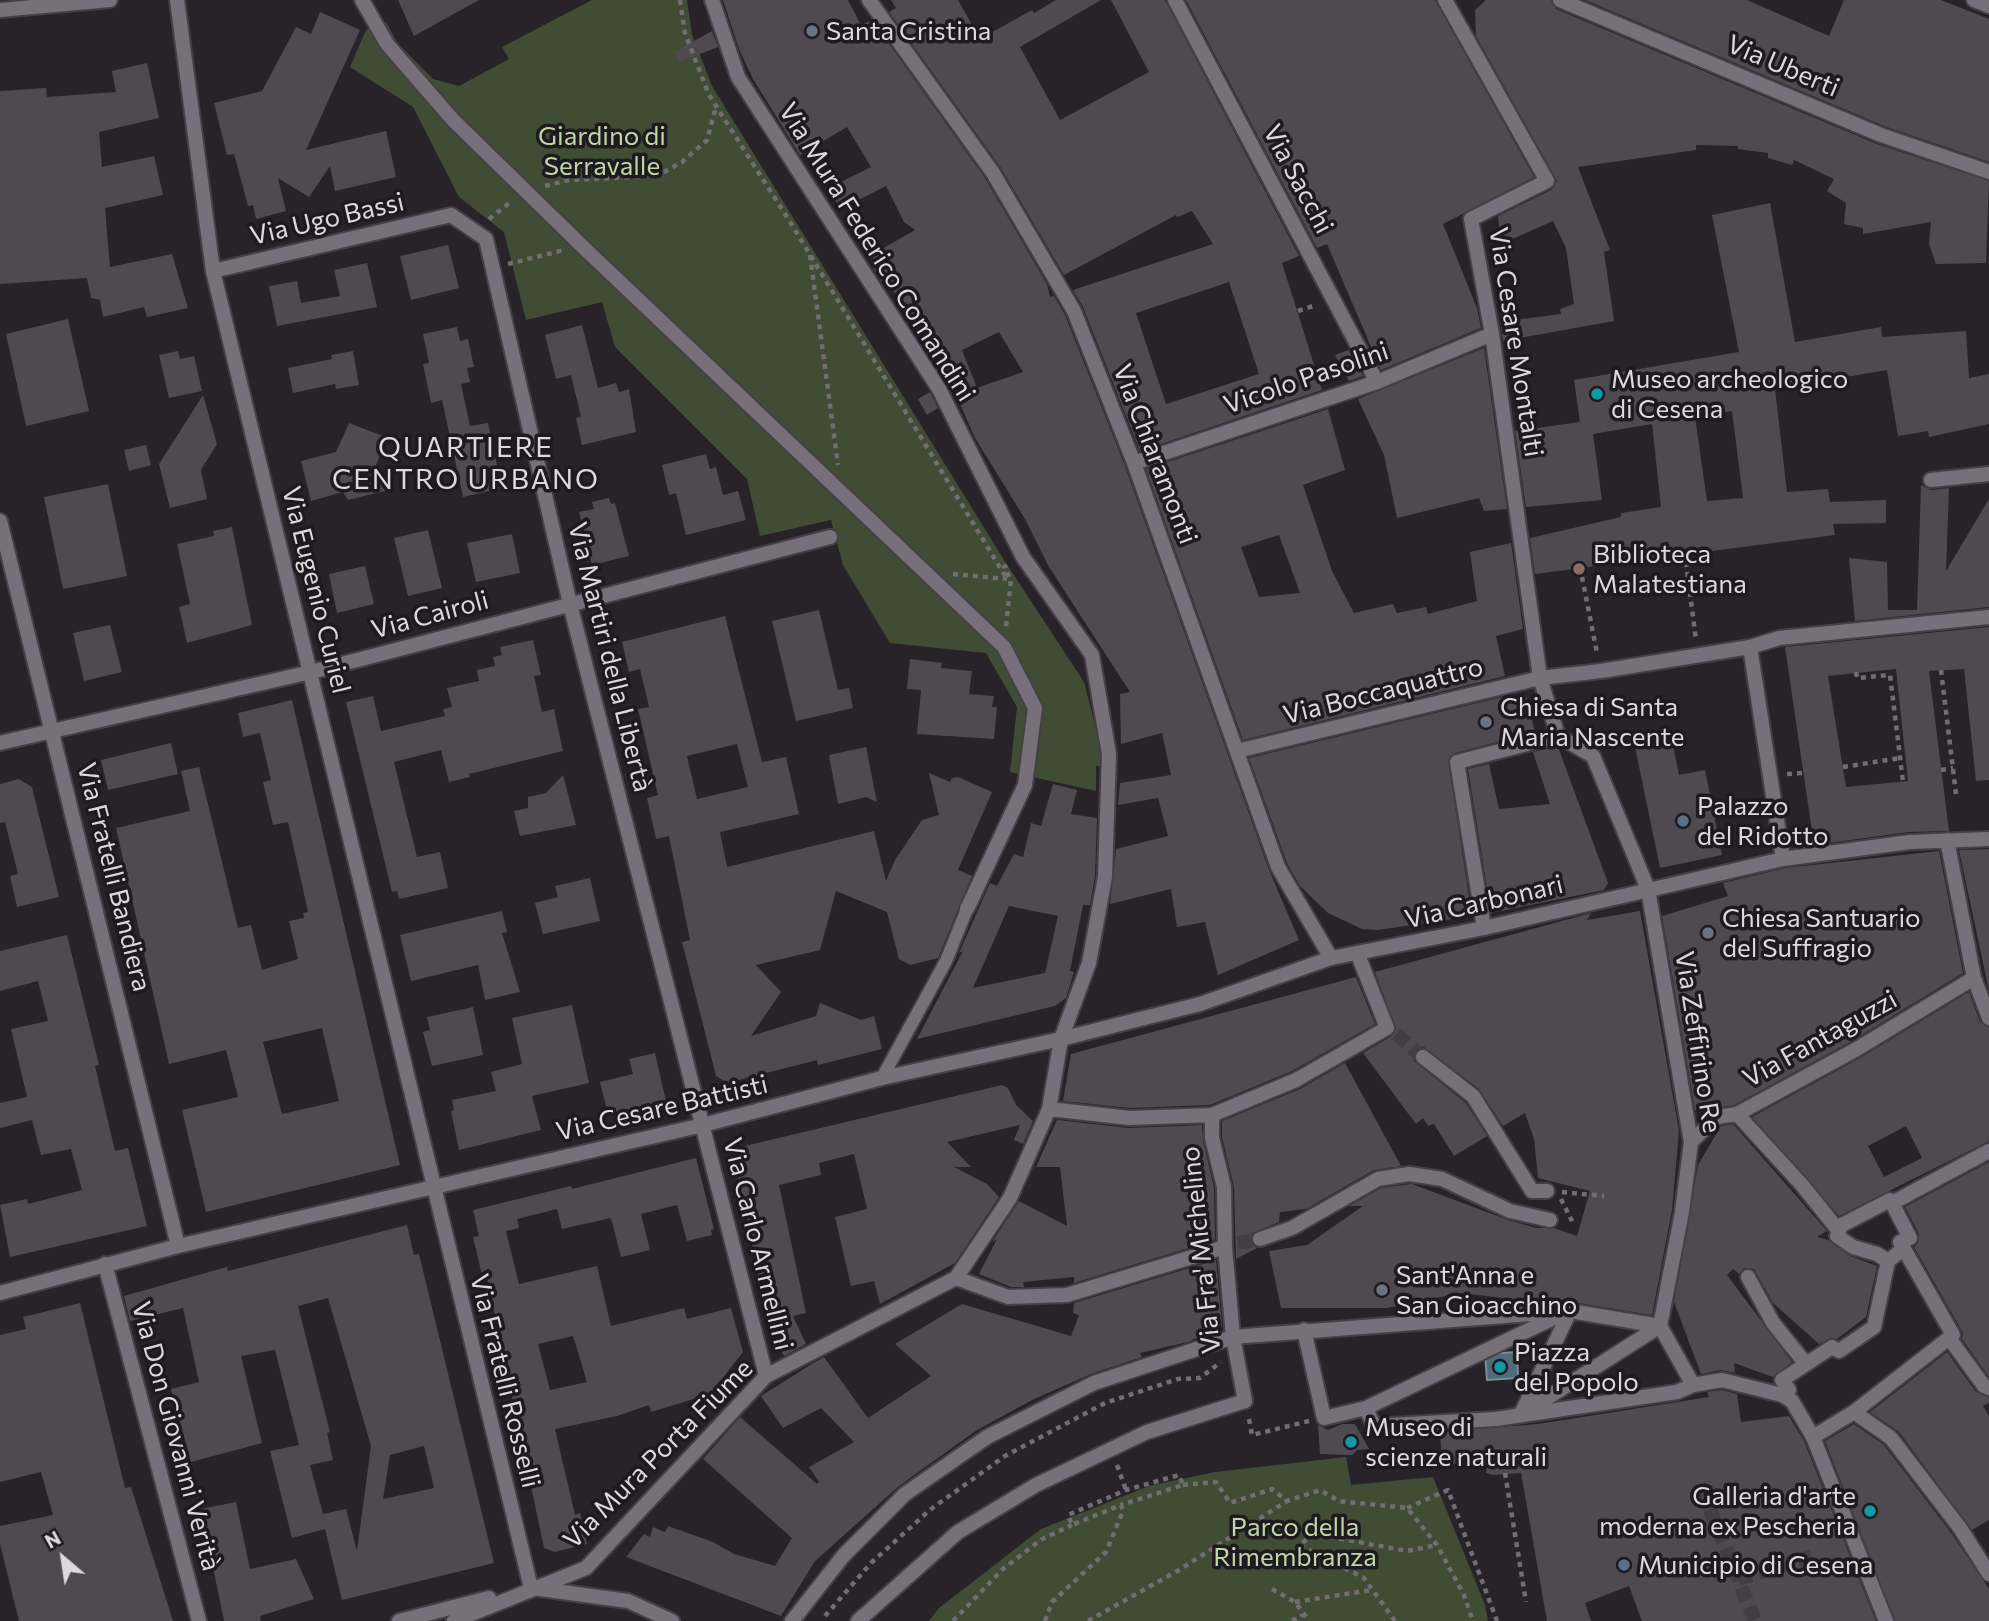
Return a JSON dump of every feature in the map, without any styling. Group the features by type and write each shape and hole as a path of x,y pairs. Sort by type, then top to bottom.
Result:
{"street":[{"path":"0,10 110,0"},
{"name":"Via Eugenio Curiel","path":"177,0 213,271 432,1186"},
{"path":"362,0 387,44 453,120 1004,647 1035,708 1025,785 967,909"},
{"name":"Via Mura Federico Comandini","path":"712,0 738,78 939,389 1023,557 1092,655 1109,754 1105,877 1089,963 1061,1039"},
{"name":"Via Chiaramonti","path":"869,0 993,173 1074,311 1134,463 1278,867 1331,958"},
{"name":"Via Sacchi","path":"1175,0 1377,382"},
{"name":"Via Cesare Montalti","path":"1445,0 1547,181 1471,219 1492,334 1540,678 1558,736"},
{"name":"Via Uberti","path":"1560,0 1881,135 1989,172"},
{"path":"1974,0 1989,6"},
{"name":"Via Ugo Bassi","path":"213,271 451,215"},
{"name":"Via Martiri della Libertà","path":"451,215 486,239 570,604 703,1125"},
{"name":"Vicolo Pasolini","path":"1134,463 1377,382 1492,334"},
{"path":"1931,480 1989,474"},
{"name":"Via Fratelli Bandiera","path":"0,521 54,732 178,1246"},
{"name":"Via Cairoli","path":"0,743 311,672 830,537"},
{"name":"Via Boccaquattro","path":"1237,751 1540,678 1750,647 1779,638 1989,617"},
{"path":"1750,647 1783,859"},
{"path":"1484,928 1457,762 1558,736"},
{"name":"Via Zeffirino Re","path":"1558,736 1593,756 1648,889 1691,1142 1660,1326"},
{"name":"Via Carbonari","path":"1331,958 1358,955 1484,928 1783,859 1947,840 1989,839"},
{"path":"1947,840 1974,978 1989,1018"},
{"name":"Via Fra' Michelino","path":"1245,1401 1234,1344 1231,1245 1224,1187 1212,1138 1212,1115 1296,1080 1391,1031 1358,955"},
{"name":"Via Cesare Battisti","path":"0,1293 178,1246 703,1125 882,1078 1061,1039 1200,1004 1331,958"},
{"name":"Via Fantaguzzi","path":"1691,1142 1717,1117 1737,1114 1873,1040 1974,978"},
{"name":"Via Mura Porta Fiume","path":"454,1621 586,1568 766,1376 956,1278 1010,1198 1049,1109 1061,1039"},
{"path":"1423,1056 1473,1096 1532,1191 1547,1191"},
{"path":"1049,1109 1130,1118 1212,1115"},
{"path":"1737,1114 1764,1140 1839,1231"},
{"name":"Via Carlo Armellini","path":"703,1125 766,1376"},
{"path":"1892,1203 1989,1151"},
{"path":"1259,1239 1292,1228 1378,1179 1409,1174 1442,1179 1510,1211 1550,1220"},
{"name":"Via Fratelli Rosselli","path":"432,1186 531,1588"},
{"path":"1813,1437 1854,1412 1953,1335 1903,1249 1900,1242 1910,1238 1890,1200 1840,1226 1837,1236 1853,1247 1878,1254 1888,1261"},
{"path":"956,1278 1008,1297 1067,1295 1231,1245"},
{"path":"1782,1395 1789,1390 1782,1380 1832,1347 1839,1351 1874,1327 1888,1261 1903,1249"},
{"name":"Via Don Giovanni Verità","path":"105,1264 199,1621"},
{"path":"1748,1277 1773,1323 1806,1364"},
{"path":"792,1621 844,1555 905,1493 986,1437 1094,1383 1234,1344 1304,1330 1570,1311 1660,1326"},
{"path":"1304,1330 1324,1418 1366,1409 1570,1311"},
{"path":"1520,1416 1570,1311"},
{"path":"1660,1326 1693,1385"},
{"path":"1520,1416 1660,1326"},
{"path":"1949,1338 1984,1386 1989,1388"},
{"path":"1366,1409 1374,1426 1520,1416 1677,1392 1693,1385 1722,1380 1782,1395 1792,1401 1813,1437 1886,1621"},
{"path":"858,1621 958,1532 1036,1485 1147,1432 1245,1401"},
{"path":"1854,1412 1891,1438 1960,1528 1989,1574"},
{"path":"399,1621 531,1588 628,1601 672,1621"}],"lane":[{"path":"882,1078 946,961 967,909"}],"path":[{"path":"680,0 685,33 716,107 810,254 1007,579 1011,580 1004,647"},
{"path":"475,232 501,206 530,195 548,184 569,180 637,177 664,172 682,162 707,140 716,107"},
{"path":"494,268 582,246"},
{"path":"810,254 842,494"},
{"path":"1686,562 1698,655"},
{"path":"923,571 1007,579"},
{"path":"1582,577 1601,671"},
{"path":"1941,670 1956,794"},
{"path":"1856,672 1857,678 1890,675 1900,758 1905,773 1903,782"},
{"path":"1843,767 1900,758"},
{"path":"1941,769 1953,768"},
{"path":"1547,1191 1604,1196"},
{"path":"825,1616 871,1563 931,1508 1005,1456 1105,1403 1178,1379 1200,1378 1234,1344"},
{"path":"1245,1401 1252,1435 1324,1418"},
{"path":"1111,1449 1126,1490"},
{"path":"1505,1473 1525,1602"},
{"path":"1072,1525 1068,1515 1126,1490 1179,1475 1183,1485"},
{"path":"953,1621 1003,1569 1042,1539 1121,1506 1183,1485 1216,1482 1230,1503 1272,1489 1287,1501"},
{"path":"1088,1621 1179,1570 1287,1501 1320,1490 1339,1501 1407,1508 1448,1490 1497,1621"},
{"path":"1045,1621 1052,1602 1106,1552 1123,1511 1121,1506"},
{"path":"1407,1508 1437,1545 1464,1595 1473,1621"},
{"path":"1395,1621 1364,1578 1299,1545 1315,1534 1407,1551 1437,1545"},
{"path":"1272,1589 1295,1602 1309,1621"},
{"path":"1295,1602 1372,1590"},
{"path":"1292,1621 1303,1615"}],"green space":[{"name":"Giardino di Serravalle","path":"592,0 687,0 692,34 712,86 1004,560 1084,682 1102,752 1102,766 1096,766 1096,791 1010,772 1017,707 986,653 890,643 843,565 831,520 760,536 747,479 615,347 602,302 526,320 504,232 459,197 413,107 350,67 366,30 386,22 398,44 433,79 459,86 509,59 502,47"},
{"name":"Parco della Rimembranza","path":"1346,1457 1351,1485 1433,1477 1485,1605 1488,1621 929,1621 939,1608 1041,1529 1149,1486 1215,1472"}],"water":[{"path":"1517,1352 1518,1378 1487,1380 1485,1354"}],"building":[{"path":"398,0 479,0 414,36"},
{"path":"723,0 848,0 861,25 872,20 985,178 1047,284 1050,297 1054,296 1065,315 1125,466 1269,870 1299,940 1218,975 1205,922 1177,927 1171,889 1110,904 1116,849 1168,836 1158,798 1118,805 1120,783 1171,775 1162,733 1121,744 1120,694 1130,692 1049,567 1025,519 975,438 957,397 955,399 919,331 886,279 881,281 871,265 876,263 871,255 915,230 904,222 886,186 841,209 827,189 871,167 847,127 800,155 753,79 739,49","holes":["999,332 1023,372 977,388 962,350"]},
{"path":"891,0 958,0 980,39 1056,0 1101,0 1020,47 1060,120 1149,72 1111,0 1165,0 1299,256 1282,263 1322,390 1140,451 1083,307 1073,290 1213,244 1192,211 1177,217 1176,215 1064,275 1001,168 889,12 896,8","holes":["1229,282 1259,374 1166,404 1136,313"]},
{"path":"1186,0 1435,0 1534,177 1443,224 1477,308 1481,328 1381,370 1327,244 1317,248"},
{"path":"1486,0 1551,0 1556,9 1877,144 1989,181 1986,263 1936,264 1929,244 1931,222 1863,234 1863,228 1844,224 1846,203 1827,191 1834,179 1794,160 1792,165 1768,158 1768,153 1738,149 1738,146 1696,145 1696,150 1578,167 1610,250 1604,252 1614,321 1503,341 1500,322 1561,314 1560,309 1574,304 1566,248 1553,221 1501,244 1498,216 1551,190 1557,181 1476,36 1475,10"},
{"path":"1585,0 1747,0 1829,36 1844,0 1941,0 1989,19 1989,162 1884,126"},
{"path":"320,12 360,30 306,150 386,131 396,177 335,191 330,166 309,197 278,178 286,211 256,219 253,205 248,206 234,154 227,155 214,103 262,91 296,27 311,34"},
{"path":"712,31 718,47 679,62 674,52"},
{"path":"147,63 159,118 99,132 102,167 154,156 163,195 105,208 110,267 172,254 188,308 147,317 144,307 103,317 100,300 91,298 87,278 0,284 0,91 46,88 47,97 116,92 112,71"},
{"path":"1770,203 1795,342 1881,327 1882,337 1966,331 1969,378 1989,374 1989,424 1929,437 1928,431 1898,436 1887,370 1775,389 1787,492 1828,489 1830,502 1886,500 1886,523 1833,524 1835,535 1535,574 1530,538 1621,517 1621,513 1661,507 1652,424 1593,434 1602,500 1526,507 1515,431 1580,422 1574,380 1739,352 1712,215","holes":["1732,411 1743,498 1707,501 1695,417"]},
{"path":"448,245 459,288 411,300 400,256"},
{"path":"367,263 377,307 277,326 269,286 297,281 301,303 340,296 334,270"},
{"path":"68,319 89,411 26,426 6,334"},
{"path":"582,325 598,388 616,383 619,392 629,389 636,432 582,445 576,418 581,417 571,375 556,379 545,335"},
{"path":"457,327 460,341 468,339 474,367 467,368 470,382 461,384 470,426 488,423 502,488 463,497 442,400 431,403 423,364 429,363 423,334"},
{"path":"1484,348 1507,509 1484,511 1479,498 1397,518 1384,455 1358,399"},
{"path":"1349,350 1363,376 1349,381 1335,355"},
{"path":"178,351 180,359 194,356 202,391 169,398 159,355"},
{"path":"353,351 359,385 336,389 335,384 293,393 288,368 332,359 331,355"},
{"path":"930,392 938,408 927,415 918,399"},
{"path":"203,395 217,444 201,470 207,499 170,508 159,464"},
{"path":"1328,409 1345,470 1303,485 1332,571 1354,613 1393,604 1397,613 1426,607 1428,614 1477,601 1470,552 1511,543 1523,629 1496,636 1505,676 1243,740 1146,469","holes":["1279,535 1300,593 1259,597 1241,547"]},
{"path":"349,423 388,438 376,465 393,489 348,500 343,492 311,501 301,461 336,452"},
{"path":"146,445 151,465 129,471 124,450"},
{"path":"706,454 710,469 716,467 723,495 738,491 746,520 686,535 676,493 669,495 662,465"},
{"path":"108,484 127,576 63,589 44,497"},
{"path":"1921,485 1931,490 1949,488 1946,571 1989,499 1989,607 1855,621 1849,558 1887,562 1888,610 1917,610"},
{"path":"609,498 611,504 615,503 629,556 592,565 579,512 594,509 592,502"},
{"path":"232,527 252,625 187,643 179,607 190,604 177,544 214,536 213,531"},
{"path":"428,530 442,588 408,596 394,538"},
{"path":"512,534 520,573 476,582 467,543"},
{"path":"365,566 374,604 337,613 329,574"},
{"path":"819,610 838,690 849,688 853,708 796,721 772,621"},
{"path":"725,616 762,762 786,757 799,814 720,832 727,867 874,831 886,881 895,860 922,820 939,815 929,773 950,782 952,778 958,777 992,792 958,870 972,876 938,958 910,965 899,959 887,912 836,891 820,950 756,965 781,992 751,1036 816,1016 820,1003 861,1020 874,1016 882,1049 818,1065 817,1060 727,1083 716,1076 682,942 690,940 669,836 656,839 647,798 658,795 638,709 649,707 640,669 629,672 622,642","holes":["737,744 748,787 697,799 687,756"]},
{"path":"110,625 122,672 84,681 73,633"},
{"path":"1989,627 1989,780 1976,781 1964,669 1929,671 1949,831 1909,832 1814,845 1785,647","holes":["1896,669 1908,781 1846,787 1828,676"]},
{"path":"533,640 541,675 534,676 542,712 554,709 563,751 469,774 470,777 449,782 441,750 394,762 417,857 440,852 448,888 399,899 397,891 392,892 346,702 373,696 381,731 445,716 443,709 452,707 447,688 479,681 477,670 495,666 493,657 502,655 500,647"},
{"path":"910,659 942,663 941,668 972,671 969,694 994,696 992,707 997,707 994,739 917,734 921,690 907,689"},
{"path":"1510,695 1510,698 1526,695 1535,732 1455,753 1448,760 1472,916 1378,930 1362,929 1328,913 1300,886 1287,863 1249,758"},
{"path":"292,700 400,1165 206,1212 182,1110 238,1097 226,1050 169,1064 116,828 190,811 181,771 199,767 238,928 251,925 262,970 298,959 289,921 304,918 303,913 308,912 288,822 273,825 263,782 271,780 260,733 243,737 238,713","holes":["322,1028 339,1101 282,1114 263,1042"]},
{"name":"Palazzo del Ridotto","path":"1670,730 1679,775 1705,770 1722,855 1660,868 1633,737"},
{"path":"171,743 178,774 108,790 101,760"},
{"path":"866,747 877,802 866,797 838,804 829,755"},
{"path":"1558,747 1608,883 1604,890 1491,913 1468,769 1489,764 1499,809 1550,804 1533,752"},
{"path":"563,775 576,825 520,836 514,811 528,808 528,797 546,793"},
{"path":"19,779 32,787 59,897 17,907 10,876 18,874 5,822 0,823 0,784"},
{"path":"1053,784 1077,790 1071,814 1097,818 1095,876 1090,905 1083,905 1070,971 1074,972 1066,998 1055,1006 917,1039 963,951 959,953 990,883 997,886 1014,854 1023,857 1031,823 1041,826","holes":["1009,906 1058,916 1045,973 973,988"]},
{"path":"1989,849 1989,991 1959,850"},
{"path":"1939,851 1963,973 1850,1042 1734,1105 1715,1108 1707,1113 1695,1110 1662,916 1728,896 1723,883 1785,868"},
{"path":"590,878 600,921 543,934 535,903 558,897 555,886"},
{"path":"502,911 507,932 502,933 520,992 485,1000 478,965 411,981 400,935"},
{"path":"1640,911 1679,1131 1672,1210 1652,1315 1572,1302 1548,1303 1460,1293 1387,1308 1281,1308 1269,1251 1307,1245 1363,1206 1349,1206 1381,1188 1412,1184 1508,1220 1536,1228 1554,1228 1577,1236 1590,1191 1538,1178 1534,1139 1525,1113 1503,1126 1479,1089 1424,1047 1415,1052 1414,1061 1466,1103 1487,1136 1454,1156 1434,1124 1428,1126 1423,1118 1416,1124 1363,1053 1392,1036 1396,1030 1375,972 1591,913 1587,920"},
{"path":"67,935 99,1065 95,1066 115,1151 128,1148 147,1226 10,1257 0,1205 27,1199 28,1204 82,1190 71,1149 41,1155 32,1120 0,1128 0,1103 27,1097 11,1029 48,1021 38,981 0,991 0,951"},
{"path":"1356,977 1375,1024 1292,1071 1210,1105 1130,1108 1063,1101 1071,1054"},
{"path":"1969,992 1980,1022 1989,1027 1989,1141 1839,1216 1752,1117 1860,1058","holes":["1906,1126 1922,1158 1884,1177 1868,1146"]},
{"path":"572,1005 589,1083 532,1096 541,1130 459,1150 451,1111 454,1110 452,1100 496,1091 491,1072 522,1064 512,1018"},
{"path":"473,1007 483,1055 432,1066 423,1032 430,1030 427,1017"},
{"path":"655,1053 666,1101 608,1114 600,1082 633,1074 629,1059"},
{"path":"1345,1063 1401,1166 1374,1170 1306,1209 1280,1212 1279,1222 1252,1233 1251,1243 1257,1248 1236,1259 1234,1187 1222,1137 1222,1121 1300,1089"},
{"path":"1002,1085 1008,1088 1016,1105 1033,1121 1023,1144 1014,1140 1020,1125 947,1142 971,1167 954,1167 987,1184 999,1197 955,1263 880,1304 874,1281 851,1286 835,1217 867,1209 854,1154 819,1163 821,1175 779,1185 806,1313 793,1316 806,1344 784,1356 769,1326 732,1149"},
{"path":"1057,1120 1129,1128 1202,1125 1214,1188 1215,1240 1074,1283 1074,1277 1023,1282 1024,1287 1011,1287 979,1274 997,1239 992,1242 1019,1201 1067,1226 1060,1167 1036,1167"},
{"path":"1733,1124 1827,1231 1817,1237 1828,1240 1850,1256 1877,1266 1866,1317 1837,1339 1831,1338 1819,1344 1773,1303 1754,1269 1744,1268 1739,1274 1733,1269 1727,1275 1792,1362 1773,1377 1734,1363 1735,1373 1721,1370 1701,1374 1674,1302 1698,1165 1721,1126"},
{"path":"696,1158 714,1229 711,1230 712,1235 687,1241 677,1205 641,1214 650,1250 621,1257 611,1218 562,1229 557,1209 517,1219 519,1228 506,1231 519,1284 597,1266 611,1326 684,1308 687,1319 731,1308 743,1352 710,1394 651,1412 649,1405 617,1416 555,1429 575,1515 580,1513 587,1544 555,1552 544,1548 487,1278 483,1279 473,1237 479,1236 473,1210 571,1186 572,1189","holes":["573,1336 587,1382 550,1390 538,1344"]},
{"path":"1989,1162 1989,1377 1962,1339 1963,1333 1914,1247 1918,1243 1919,1234 1905,1207"},
{"path":"407,1225 414,1255 419,1254 494,1563 342,1600 325,1529 292,1538 270,1451 299,1445 275,1350 241,1356 262,1443 191,1462 171,1389 199,1382 183,1308 130,1321 124,1296 227,1267 228,1271","holes":["328,1298 371,1446 357,1551 346,1509 323,1514 310,1465 333,1460 327,1433 330,1432 298,1306","424,1446 434,1488 383,1499 390,1455"]},
{"path":"1216,1260 1222,1326 1188,1342 1140,1353 1142,1357 1091,1374 1032,1400 977,1430 899,1486 815,1561 781,1616 626,1557 644,1534 650,1537 653,1527 665,1532 668,1526 713,1542 734,1554 775,1566 792,1538 703,1459 740,1417 817,1484 819,1482 809,1467 854,1442 821,1408 783,1428 761,1396 824,1357 868,1418 931,1376 895,1344 962,1304 1071,1336 1079,1315 1073,1313 1074,1303"},
{"path":"80,1303 125,1488 131,1487 173,1621 19,1621 0,1544 0,1526 53,1515 41,1472 0,1482 0,1335 26,1329 23,1317"},
{"path":"1947,1352 1976,1392 1989,1397 1989,1403 1983,1406 1989,1416 1989,1520 1972,1530 1899,1432 1870,1412"},
{"path":"1722,1390 1737,1394 1741,1422 1789,1416 1804,1441 1876,1621 1642,1621 1629,1586 1585,1603 1591,1621 1547,1621 1521,1473 1486,1473 1487,1463 1442,1464 1440,1432 1538,1424 1709,1397 1707,1392"},
{"path":"1342,1424 1355,1424 1369,1449 1357,1450 1352,1455 1320,1454 1318,1425 1328,1430"},
{"path":"1854,1424 1884,1445 1952,1534 1989,1589 1989,1621 1895,1621 1825,1441"},
{"path":"236,1502 250,1569 296,1559 314,1599 260,1616 261,1621 224,1621 201,1509"}],"tunnel":[{"path":"1396,1034 1423,1057"},
{"path":"1238,1243 1260,1239"},
{"path":"1702,1490 1755,1621"},
{"path":"1738,1579 1814,1556"}],"place":[{"name":"Santa Cristina","path":"812,31"},
{"name":"Museo archeologico di Cesena","path":"1597,394"},
{"name":"Biblioteca Malatestiana","path":"1579,569"},
{"name":"Chiesa di Santa Maria Nascente","path":"1486,722"},
{"name":"Palazzo del Ridotto","path":"1683,821"},
{"name":"Chiesa Santuario del Suffragio","path":"1708,933"},
{"name":"Sant'Anna e San Gioacchino","path":"1382,1290"},
{"name":"Piazza del Popolo","path":"1500,1367"},
{"name":"Museo di scienze naturali","path":"1351,1442"},
{"name":"Galleria d'arte moderna ex Pescheria","path":"1870,1511"},
{"name":"Municipio di Cesena","path":"1624,1565"}],"district":[{"name":"QUARTIERE CENTRO URBANO","path":"466,464"}]}
